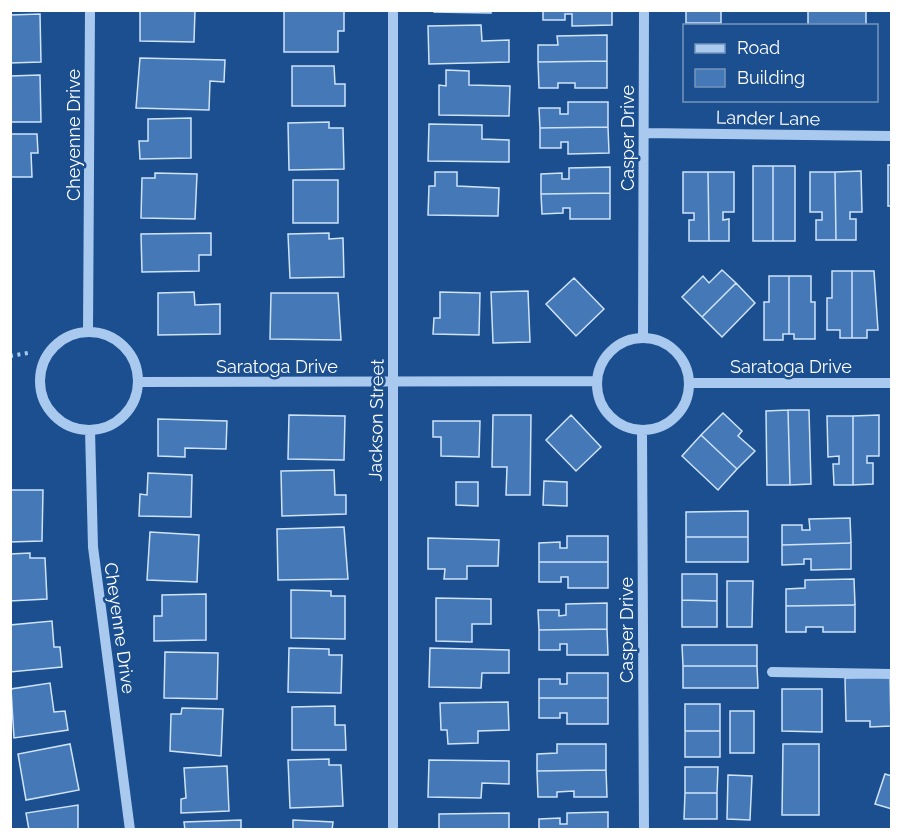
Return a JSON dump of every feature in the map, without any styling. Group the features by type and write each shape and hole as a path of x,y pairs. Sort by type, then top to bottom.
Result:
{"street":[{"name":"Cheyenne Drive","path":"88,332 90,10"},
{"name":"Jackson Street","path":"393,10 393,830"},
{"name":"Casper Drive","path":"643,337 644,10"},
{"name":"Lander Lane","path":"644,133 891,136"},
{"path":"88,332 102,333 124,347 132,358 138,382 135,398 128,411 118,421 90,430 77,428 59,418 45,402 41,389 44,361 52,349 62,340 88,332"},
{"path":"643,337 658,339 671,346 682,357 690,383 687,400 669,423 642,430 629,428 609,415 597,393 597,381 606,355 616,345 643,337"},
{"name":"Saratoga Drive","path":"138,382 597,381"},
{"name":"Saratoga Drive","path":"690,383 891,383"},
{"name":"Cheyenne Drive","path":"90,430 93,547 130,830"},
{"name":"Casper Drive","path":"642,430 644,830"},
{"path":"772,672 891,674"}],"path":[{"path":"10,356 28,353"}],"building":[{"path":"140,10 195,10 194,42 140,41"},
{"path":"284,10 344,10 344,31 338,31 338,52 284,52"},
{"path":"434,10 491,10 491,13 434,12"},
{"path":"543,10 612,10 612,25 572,26 572,14 565,14 565,20 543,20"},
{"path":"686,10 721,10 721,23 686,23"},
{"path":"808,10 866,10 866,24 808,24"},
{"path":"40,14 41,62 10,63 10,15"},
{"path":"481,25 482,41 509,40 509,62 429,64 428,26"},
{"path":"607,35 607,61 538,62 538,45 558,45 557,36"},
{"path":"140,58 225,60 224,82 210,81 209,110 136,108"},
{"path":"607,61 607,88 575,88 575,83 558,83 558,88 539,88 538,62"},
{"path":"292,66 334,66 335,84 345,84 345,106 292,106"},
{"path":"446,70 469,71 469,85 510,86 509,116 439,115 439,85 446,86"},
{"path":"40,75 41,122 10,122 10,76"},
{"path":"568,102 608,102 608,127 540,128 539,108 560,108 560,114 568,114"},
{"path":"191,118 191,158 140,159 139,141 148,141 148,119"},
{"path":"329,122 329,128 343,128 344,169 289,170 288,123"},
{"path":"429,124 482,125 482,139 509,140 509,162 428,161"},
{"path":"608,127 609,153 568,154 568,142 561,142 561,148 540,148 540,128"},
{"path":"10,134 37,134 38,153 31,153 32,177 10,177"},
{"path":"888,165 892,165 892,206 888,206"},
{"path":"753,166 773,166 773,241 753,241"},
{"path":"773,166 795,166 795,241 773,241"},
{"path":"610,167 610,193 541,194 541,174 562,173 562,179 569,179 569,168"},
{"path":"861,171 862,212 850,212 850,219 856,219 856,240 836,240 835,172"},
{"path":"435,172 457,172 457,186 499,188 498,216 428,215 429,186 435,186"},
{"path":"683,172 708,172 709,241 689,241 689,220 694,220 694,213 683,213"},
{"path":"708,172 734,172 734,212 723,212 723,220 729,219 729,241 709,241"},
{"path":"810,172 835,172 836,240 816,240 816,220 822,220 822,212 810,212"},
{"path":"155,173 197,174 195,219 141,218 142,178 155,178"},
{"path":"293,180 338,180 338,223 293,223"},
{"path":"610,193 610,219 570,219 570,208 563,208 563,213 542,214 541,194"},
{"path":"211,233 211,255 199,255 199,271 142,272 141,234"},
{"path":"329,233 329,239 343,238 344,277 290,278 288,234"},
{"path":"722,270 736,283 702,317 682,297 703,276 709,283"},
{"path":"832,271 852,271 852,338 840,338 840,330 827,330 827,298 832,298"},
{"path":"852,271 874,271 878,330 867,330 867,338 852,338"},
{"path":"769,276 789,276 789,334 783,334 783,340 764,340 764,302 769,302"},
{"path":"789,276 811,276 811,302 815,302 815,339 794,339 794,334 789,334"},
{"path":"574,278 604,309 576,336 546,304"},
{"path":"892,279 892,339 891,339"},
{"path":"736,283 755,303 722,337 702,317"},
{"path":"528,291 530,342 493,343 491,292"},
{"path":"194,292 195,305 220,304 220,334 158,335 158,293"},
{"path":"440,292 480,293 479,335 433,334 434,318 440,318"},
{"path":"271,293 338,293 341,340 270,339"},
{"path":"788,410 809,410 811,484 790,485"},
{"path":"788,410 790,485 767,485 766,411"},
{"path":"723,413 742,431 738,436 755,451 737,469 701,435"},
{"path":"289,415 345,416 344,460 288,459"},
{"path":"493,415 531,415 530,495 506,495 507,467 492,467"},
{"path":"571,415 601,447 576,471 546,440"},
{"path":"879,415 879,456 867,456 867,463 873,463 873,484 853,485 853,416"},
{"path":"827,416 853,416 853,485 834,485 833,464 839,464 839,456 828,457"},
{"path":"158,419 227,421 226,449 185,448 185,457 158,456"},
{"path":"433,421 480,421 479,457 441,456 441,437 433,437"},
{"path":"701,435 737,469 718,490 682,456"},
{"path":"334,470 335,495 346,495 346,514 282,516 281,471"},
{"path":"148,473 192,475 191,517 139,516 140,494 147,495"},
{"path":"544,481 567,482 567,506 543,505"},
{"path":"456,482 478,482 478,506 456,505"},
{"path":"10,490 43,490 42,541 10,542"},
{"path":"748,511 748,537 686,537 686,512"},
{"path":"850,518 851,543 782,545 782,525 802,525 802,530 810,530 809,519"},
{"path":"344,527 348,579 278,580 277,529"},
{"path":"150,532 199,535 197,582 147,580"},
{"path":"567,536 608,536 608,562 539,562 539,543 560,542 560,548 567,548"},
{"path":"686,537 748,537 748,562 686,562"},
{"path":"428,538 499,540 498,566 467,566 467,579 444,579 445,569 428,569"},
{"path":"851,543 851,569 811,570 811,559 804,559 804,564 782,565 782,545"},
{"path":"30,553 30,558 45,558 47,599 10,601 10,554"},
{"path":"539,562 608,562 608,588 568,588 568,577 561,577 561,582 539,582"},
{"path":"682,574 717,574 717,601 682,600"},
{"path":"854,579 855,605 786,606 786,589 805,588 805,580"},
{"path":"727,581 753,581 752,627 727,627"},
{"path":"291,590 331,591 331,596 345,596 345,639 291,638"},
{"path":"206,594 206,640 154,641 154,616 162,616 162,595"},
{"path":"436,598 491,599 491,624 472,624 472,642 436,641"},
{"path":"682,600 717,601 717,627 682,627"},
{"path":"607,603 607,629 539,630 538,610 559,610 559,616 566,615 566,604"},
{"path":"855,605 855,632 823,632 823,627 806,627 806,632 786,632 786,606"},
{"path":"52,621 54,647 60,647 62,667 10,672 10,625"},
{"path":"607,629 608,655 567,655 567,644 560,644 560,650 539,650 539,630"},
{"path":"682,645 757,645 757,666 683,666"},
{"path":"289,648 329,649 329,655 342,655 341,693 288,692"},
{"path":"430,648 509,650 509,673 482,673 481,688 429,687"},
{"path":"165,652 218,653 217,699 164,698"},
{"path":"683,666 757,666 758,688 683,688"},
{"path":"567,673 608,673 608,698 539,698 539,679 560,679 560,684 567,684"},
{"path":"890,677 891,726 870,727 870,721 846,721 845,678"},
{"path":"50,683 54,712 65,711 68,730 14,738 11,689"},
{"path":"782,689 822,689 822,732 782,731"},
{"path":"539,698 608,698 608,724 567,724 567,713 560,713 560,718 539,718"},
{"path":"508,702 509,730 478,731 478,743 448,744 447,730 441,730 440,703"},
{"path":"685,704 720,704 720,731 685,731"},
{"path":"335,706 335,725 345,725 346,750 292,750 292,707"},
{"path":"182,708 223,709 221,756 170,751 171,714 181,714"},
{"path":"730,711 754,711 754,753 730,753"},
{"path":"685,731 720,731 720,757 685,757"},
{"path":"70,744 79,790 26,800 18,754"},
{"path":"557,744 606,744 606,770 537,771 537,754 557,753"},
{"path":"783,744 819,744 819,815 782,815"},
{"path":"329,759 329,765 341,765 343,806 290,808 288,760"},
{"path":"429,760 509,761 509,784 482,783 481,798 428,797"},
{"path":"227,766 229,811 181,813 181,799 186,798 184,768"},
{"path":"685,767 718,767 717,793 685,793"},
{"path":"606,770 607,797 574,797 574,791 557,792 557,797 538,797 537,771"},
{"path":"885,774 892,776 892,809 875,804"},
{"path":"728,775 752,776 750,820 727,819"},
{"path":"685,793 717,793 717,819 684,819"},
{"path":"78,805 78,830 29,830 26,813"},
{"path":"608,812 608,830 539,830 539,819 560,818 560,824 567,824 567,813"},
{"path":"509,813 509,830 439,830 439,814"},
{"path":"241,820 241,830 185,830 184,822"},
{"path":"293,820 333,822 332,830 293,830"}]}
